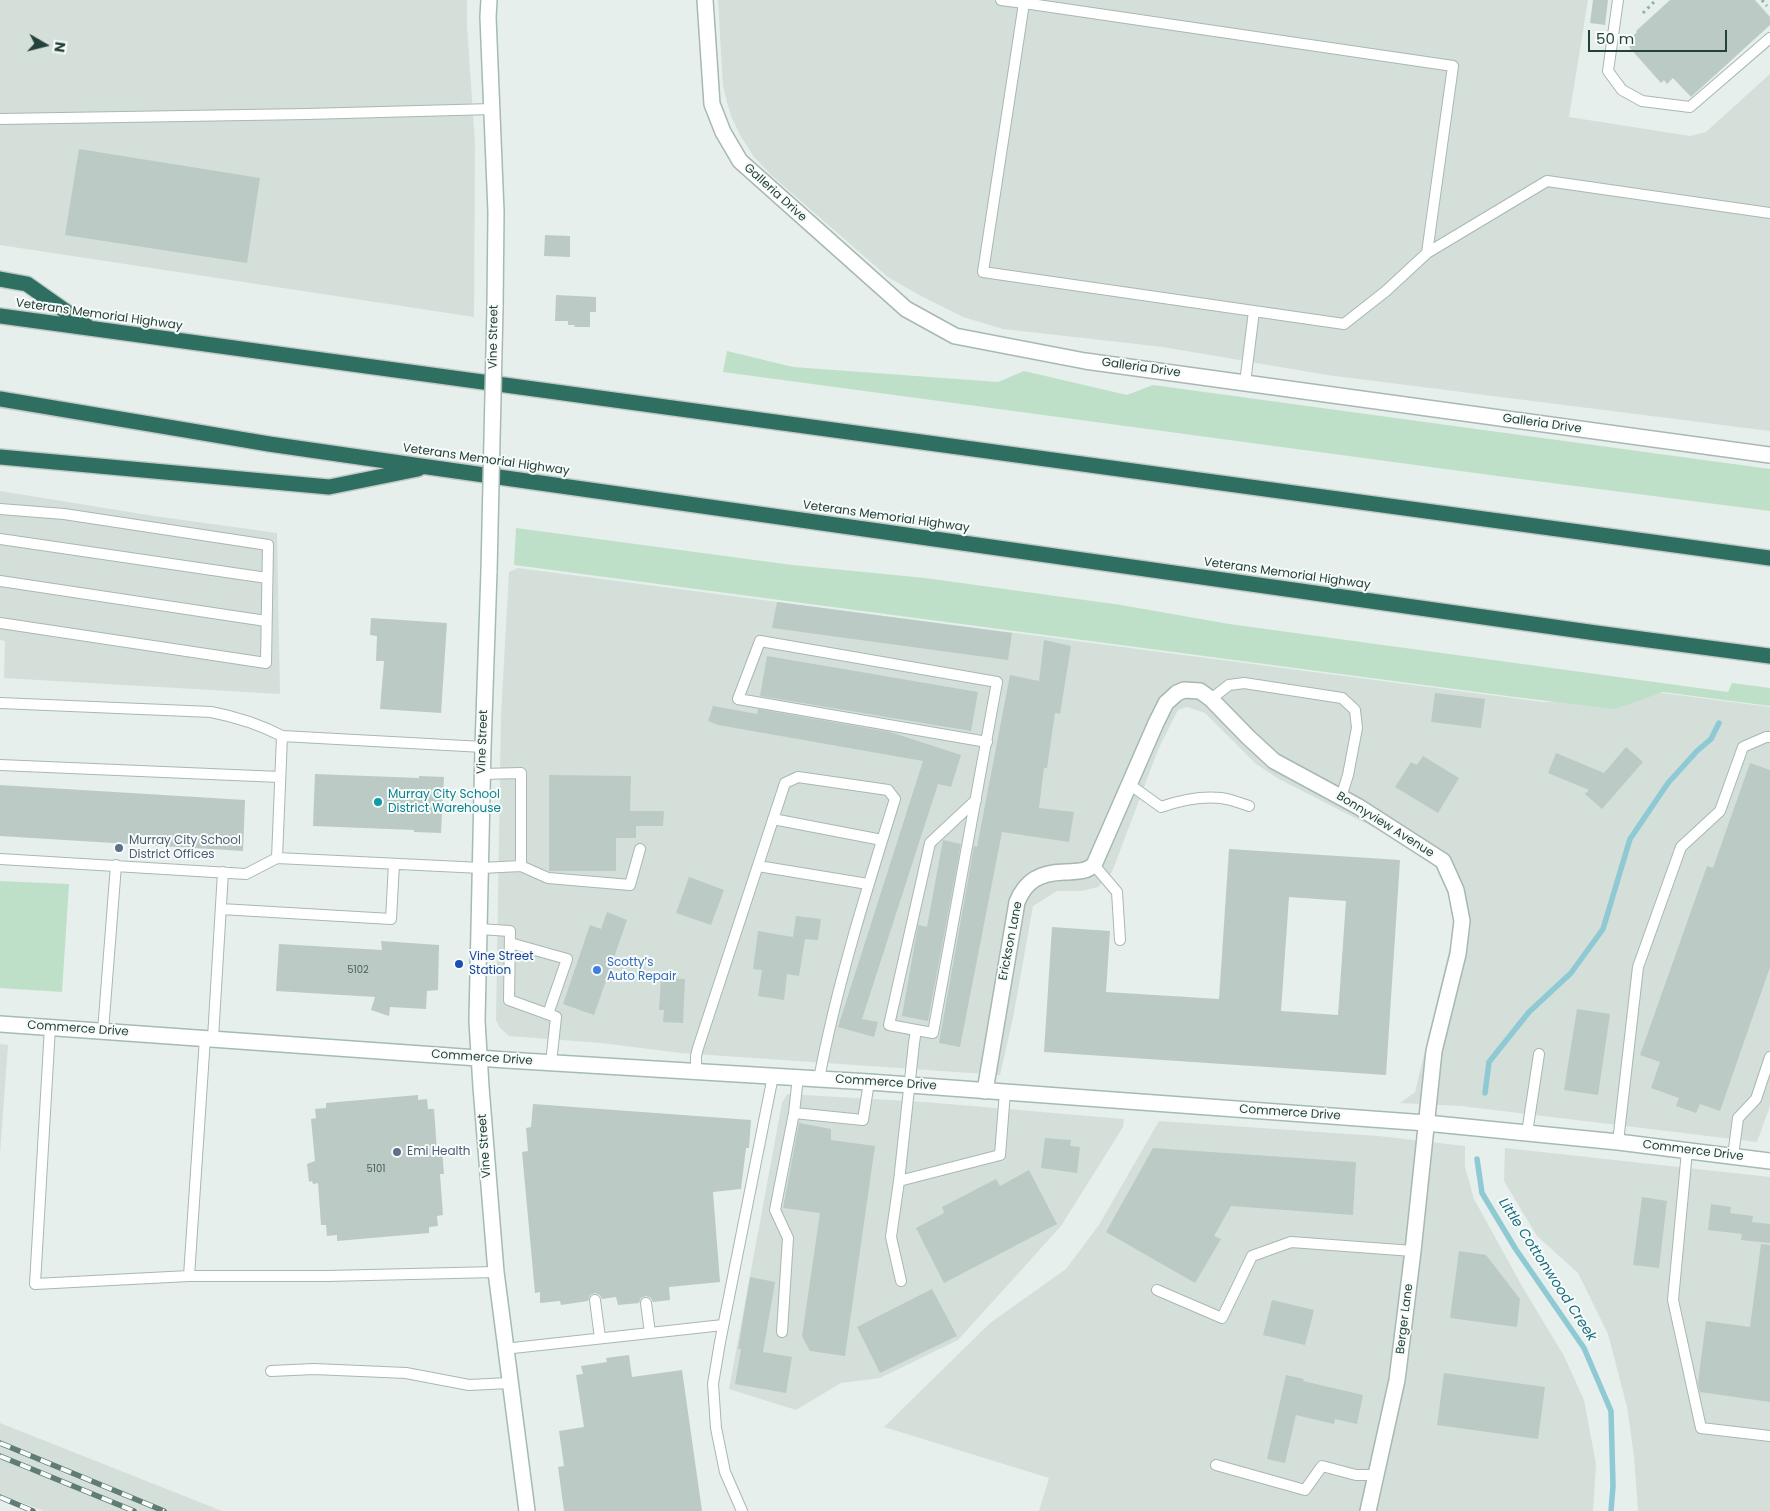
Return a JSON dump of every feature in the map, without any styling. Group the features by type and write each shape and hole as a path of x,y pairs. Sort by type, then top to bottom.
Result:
{"highway":[{"path":"0,279 27,284 91,329"},
{"name":"Veterans Memorial Highway","path":"0,316 1770,558"},
{"name":"Veterans Memorial Highway","path":"0,399 269,444 1596,633 1770,656"},
{"path":"0,457 330,487 428,467"}],"street":[{"name":"Vine Street","path":"489,0 496,212 495,307 477,1021 496,1272 504,1349 527,1511"},
{"name":"Galleria Drive","path":"705,0 712,104 723,132 740,161 906,309 955,336 1085,361 1770,455"},
{"name":"Bonnyview Avenue","path":"1129,784 1166,703 1177,693 1184,690 1200,691 1211,699 1274,761 1359,807 1443,861 1456,890 1462,921 1458,954 1434,1051 1426,1124"},
{"path":"1094,865 1129,784"},
{"name":"Erickson Lane","path":"984,1090 1017,902 1022,888 1032,880 1045,875 1087,870 1094,865"},
{"name":"Commerce Drive","path":"0,1024 984,1090 1426,1124 1527,1132 1770,1161"},
{"name":"Berger Lane","path":"1368,1511 1397,1380 1426,1124"}],"lane":[{"path":"1001,0 1453,66 1427,254"},
{"path":"1618,0 1608,72 1622,90 1642,101 1690,107 1770,38"},
{"path":"1024,3 983,272 1344,324 1386,291 1427,254 1547,181 1770,213"},
{"path":"0,119 493,109"},
{"path":"1245,383 1254,311"},
{"path":"0,510 64,514 268,546 266,663 0,623"},
{"path":"0,539 267,578"},
{"path":"0,581 266,621"},
{"path":"976,800 930,843 889,1025 933,1033 987,742 997,682 760,641 738,699 987,742"},
{"path":"1211,699 1229,685 1244,683 1342,698 1355,710 1358,728 1348,775 1341,797"},
{"path":"0,703 211,712 237,717 262,725 282,736 483,747"},
{"path":"277,858 282,736"},
{"path":"1618,1142 1638,967 1681,847 1720,811 1743,747 1766,737 1770,738"},
{"path":"0,765 280,777"},
{"path":"482,774 521,773 521,866"},
{"path":"696,1072 698,1048 785,783 798,777 888,790 895,800 868,884 834,1007 819,1079"},
{"path":"1129,784 1162,807 1178,801 1202,798 1223,798 1249,806"},
{"path":"773,820 882,840"},
{"path":"0,859 246,874 277,858 481,868 521,866 548,878 630,885 640,849"},
{"path":"220,910 391,919 394,864"},
{"path":"103,1031 116,865"},
{"path":"1094,865 1117,892 1120,940"},
{"path":"758,866 868,884"},
{"path":"189,1276 223,872"},
{"path":"479,929 510,931 509,1000 556,1017 551,1062"},
{"path":"510,943 566,959 548,1014"},
{"path":"50,1027 35,1284 189,1276 367,1276 496,1272"},
{"path":"901,1280 891,1237 916,1030"},
{"path":"1527,1132 1539,1054"},
{"path":"1733,1156 1738,1118 1756,1098 1770,1057"},
{"path":"742,1511 725,1472 716,1428 713,1384 773,1076"},
{"path":"782,1332 788,1238 775,1210 794,1113 798,1077"},
{"path":"794,1113 863,1120 869,1082"},
{"path":"899,1181 1000,1155 1005,1092"},
{"path":"1687,1150 1673,1300 1701,1428 1770,1436"},
{"path":"1157,1290 1222,1318 1252,1256 1291,1242 1413,1252"},
{"path":"595,1300 600,1338"},
{"path":"646,1303 650,1333"},
{"path":"504,1349 723,1325"},
{"path":"271,1371 314,1369 406,1373 469,1385 509,1384"},
{"path":"1216,1465 1305,1490 1322,1466 1356,1475 1376,1475"}],"path":[{"path":"1643,13 1656,0"},
{"path":"1762,0 1767,6"}],"shaded area":[{"path":"0,0 467,0 475,145 474,317 0,245"},
{"path":"718,0 1588,0 1569,117 1690,136 1706,132 1770,74 1770,431 1327,375 1163,347 1003,329 963,317 888,277 772,176 754,157 731,116 723,86"},
{"path":"0,491 154,516 277,533 280,694 4,678 5,641 0,640"},
{"path":"518,568 1543,702 1604,700 1662,693 1770,707 1770,1106 1757,1142 1461,1106 1400,1103 1415,1092 1452,939 1454,900 1446,874 1431,861 1402,842 1279,779 1256,764 1205,713 1187,707 1178,710 1158,750 1112,872 1098,887 1081,891 1057,891 1033,906 1013,1018 1000,1075 681,1053 601,1043 509,1036 500,1028 496,1020 501,716 509,572"},
{"path":"0,1044 8,1045 0,1154"},
{"path":"787,1094 925,1102 1124,1119 1123,1127 1061,1226 958,1340 880,1378 841,1383 796,1410 729,1389 782,1103"},
{"path":"1159,1121 1378,1136 1465,1146 1465,1167 1474,1199 1523,1288 1564,1356 1584,1400 1596,1464 1593,1511 1039,1511 1049,1478 884,1427 990,1323 1066,1269 1099,1225"},
{"path":"1505,1148 1770,1177 1770,1511 1638,1511 1634,1456 1627,1407 1608,1334 1578,1273 1537,1236 1504,1181"},
{"path":"0,1423 222,1511 44,1511 0,1494"}],"green space":[{"path":"727,351 793,367 998,382 1024,371 1127,395 1153,385 1770,469 1770,511 723,372"},
{"path":"516,528 792,565 925,578 1121,605 1229,624 1728,692 1732,683 1770,688 1770,706 1663,692 1615,709 514,565"},
{"path":"0,881 69,884 62,992 0,988"}],"building":[{"path":"1593,0 1608,0 1605,25 1590,23"},
{"path":"1670,0 1755,0 1770,17 1770,25 1691,97 1673,78 1667,84 1664,80 1661,83 1629,47 1632,44 1629,40 1636,31"},
{"path":"79,149 260,178 247,263 65,235"},
{"path":"545,235 570,236 570,257 544,256"},
{"path":"556,295 596,297 596,312 590,312 590,327 574,327 575,325 568,325 568,321 555,321"},
{"path":"777,602 1012,633 1008,660 772,628"},
{"path":"371,618 447,623 441,713 380,709 384,661 376,661 377,636 370,635"},
{"path":"1044,640 1071,646 1060,714 1055,713 1047,768 1044,768 1039,808 1074,812 1069,842 1002,832 960,1047 939,1043 974,846 977,847 1010,675 1039,681"},
{"path":"767,656 978,692 971,731 760,696"},
{"path":"1435,693 1485,699 1481,728 1431,722"},
{"path":"713,706 757,714 758,709 890,732 961,755 951,787 938,784 862,1019 878,1022 874,1037 838,1027 923,761 718,725 708,721"},
{"path":"1626,747 1643,762 1602,809 1585,794 1589,790 1548,773 1556,753 1604,773"},
{"path":"1423,756 1459,778 1438,813 1395,787 1411,762 1417,765"},
{"path":"1750,763 1770,770 1770,967 1720,1111 1700,1104 1696,1113 1676,1106 1679,1098 1651,1088 1660,1062 1640,1055 1707,866 1713,868"},
{"name":"Murray City School District Warehouse","path":"315,774 419,778 419,776 444,777 441,833 414,832 414,830 313,826"},
{"path":"549,775 631,776 630,811 664,811 663,826 636,826 636,838 616,838 616,871 549,871"},
{"path":"0,785 245,800 243,851 0,836"},
{"path":"943,840 961,844 928,1021 902,1016 918,925 927,927"},
{"path":"1229,849 1400,860 1386,1075 1044,1052 1052,927 1110,931 1106,992 1219,999","holes":["1289,897 1346,901 1338,1015 1281,1011"]},
{"path":"689,877 724,890 711,925 676,913"},
{"path":"607,912 627,920 594,1015 563,1004 590,925 601,929"},
{"path":"796,916 821,919 818,940 805,939 799,976 787,974 784,1000 758,996 762,970 753,969 758,931 793,937"},
{"path":"381,941 439,945 438,990 427,991 426,1009 390,1007 389,1016 371,1010 375,997 276,991 279,944 382,950"},
{"path":"661,978 685,979 683,1023 663,1022 664,1010 659,1010"},
{"path":"1577,1009 1610,1014 1598,1095 1564,1090"},
{"path":"418,1095 418,1100 427,1099 428,1109 434,1109 437,1151 442,1150 444,1174 440,1174 443,1215 437,1216 438,1226 429,1227 429,1233 337,1241 337,1235 327,1236 326,1225 321,1225 318,1183 313,1184 312,1181 309,1182 307,1164 315,1161 311,1119 316,1118 315,1109 326,1108 326,1103"},
{"path":"533,1104 751,1120 749,1148 746,1148 741,1189 713,1192 720,1282 669,1287 670,1300 653,1302 651,1298 646,1296 641,1298 639,1303 618,1305 616,1297 602,1299 600,1295 595,1293 590,1295 588,1301 561,1305 560,1301 540,1303 540,1292 535,1293 522,1152 528,1151 526,1128 531,1127"},
{"path":"799,1123 831,1129 831,1140 875,1146 845,1356 810,1351 802,1336 820,1213 783,1208"},
{"path":"1045,1138 1071,1140 1070,1146 1080,1147 1077,1173 1041,1168"},
{"path":"1153,1148 1356,1162 1353,1215 1231,1206 1214,1236 1221,1239 1195,1283 1106,1232"},
{"path":"1029,1170 1057,1224 944,1283 916,1228 944,1213 942,1207 996,1179 1000,1186"},
{"path":"1642,1197 1667,1201 1659,1268 1633,1265"},
{"path":"1711,1204 1731,1207 1730,1213 1753,1216 1752,1222 1770,1224 1770,1243 1741,1240 1742,1234 1708,1230"},
{"path":"1761,1244 1770,1245 1770,1402 1700,1392 1698,1383 1706,1321 1750,1327"},
{"path":"1459,1251 1486,1255 1520,1299 1517,1327 1450,1318"},
{"path":"750,1277 775,1282 763,1352 792,1357 786,1393 735,1384 741,1349 738,1349"},
{"path":"932,1289 957,1336 880,1373 857,1327"},
{"path":"1272,1300 1314,1310 1305,1345 1263,1335"},
{"path":"629,1355 632,1377 682,1370 702,1511 564,1511 558,1467 564,1466 559,1431 584,1427 576,1375 583,1374 581,1366 607,1362 606,1358"},
{"path":"1444,1373 1545,1387 1538,1439 1437,1425"},
{"path":"1286,1375 1304,1379 1303,1381 1363,1395 1357,1424 1335,1419 1334,1424 1296,1415 1285,1463 1267,1459"}],"waterway":[{"name":"Little Cottonwood Creek","path":"1485,1093 1489,1062 1529,1012 1571,973 1603,929 1630,839 1668,783 1697,751 1711,739 1719,723"},
{"name":"Little Cottonwood Creek","path":"1477,1159 1482,1193 1515,1248 1584,1348 1611,1411 1613,1486 1611,1511"}],"railway":[{"path":"0,1443 164,1511"},
{"path":"0,1456 134,1511"},
{"path":"0,1497 33,1511"}],"place":[{"name":"Murray City School District Warehouse","path":"378,802"},
{"name":"Murray City School District Offices","path":"119,848"},
{"name":"Vine Street Station","path":"459,964"},
{"name":"Scotty’s Auto Repair","path":"597,970"},
{"name":"Emi Health","path":"397,1152"}]}
